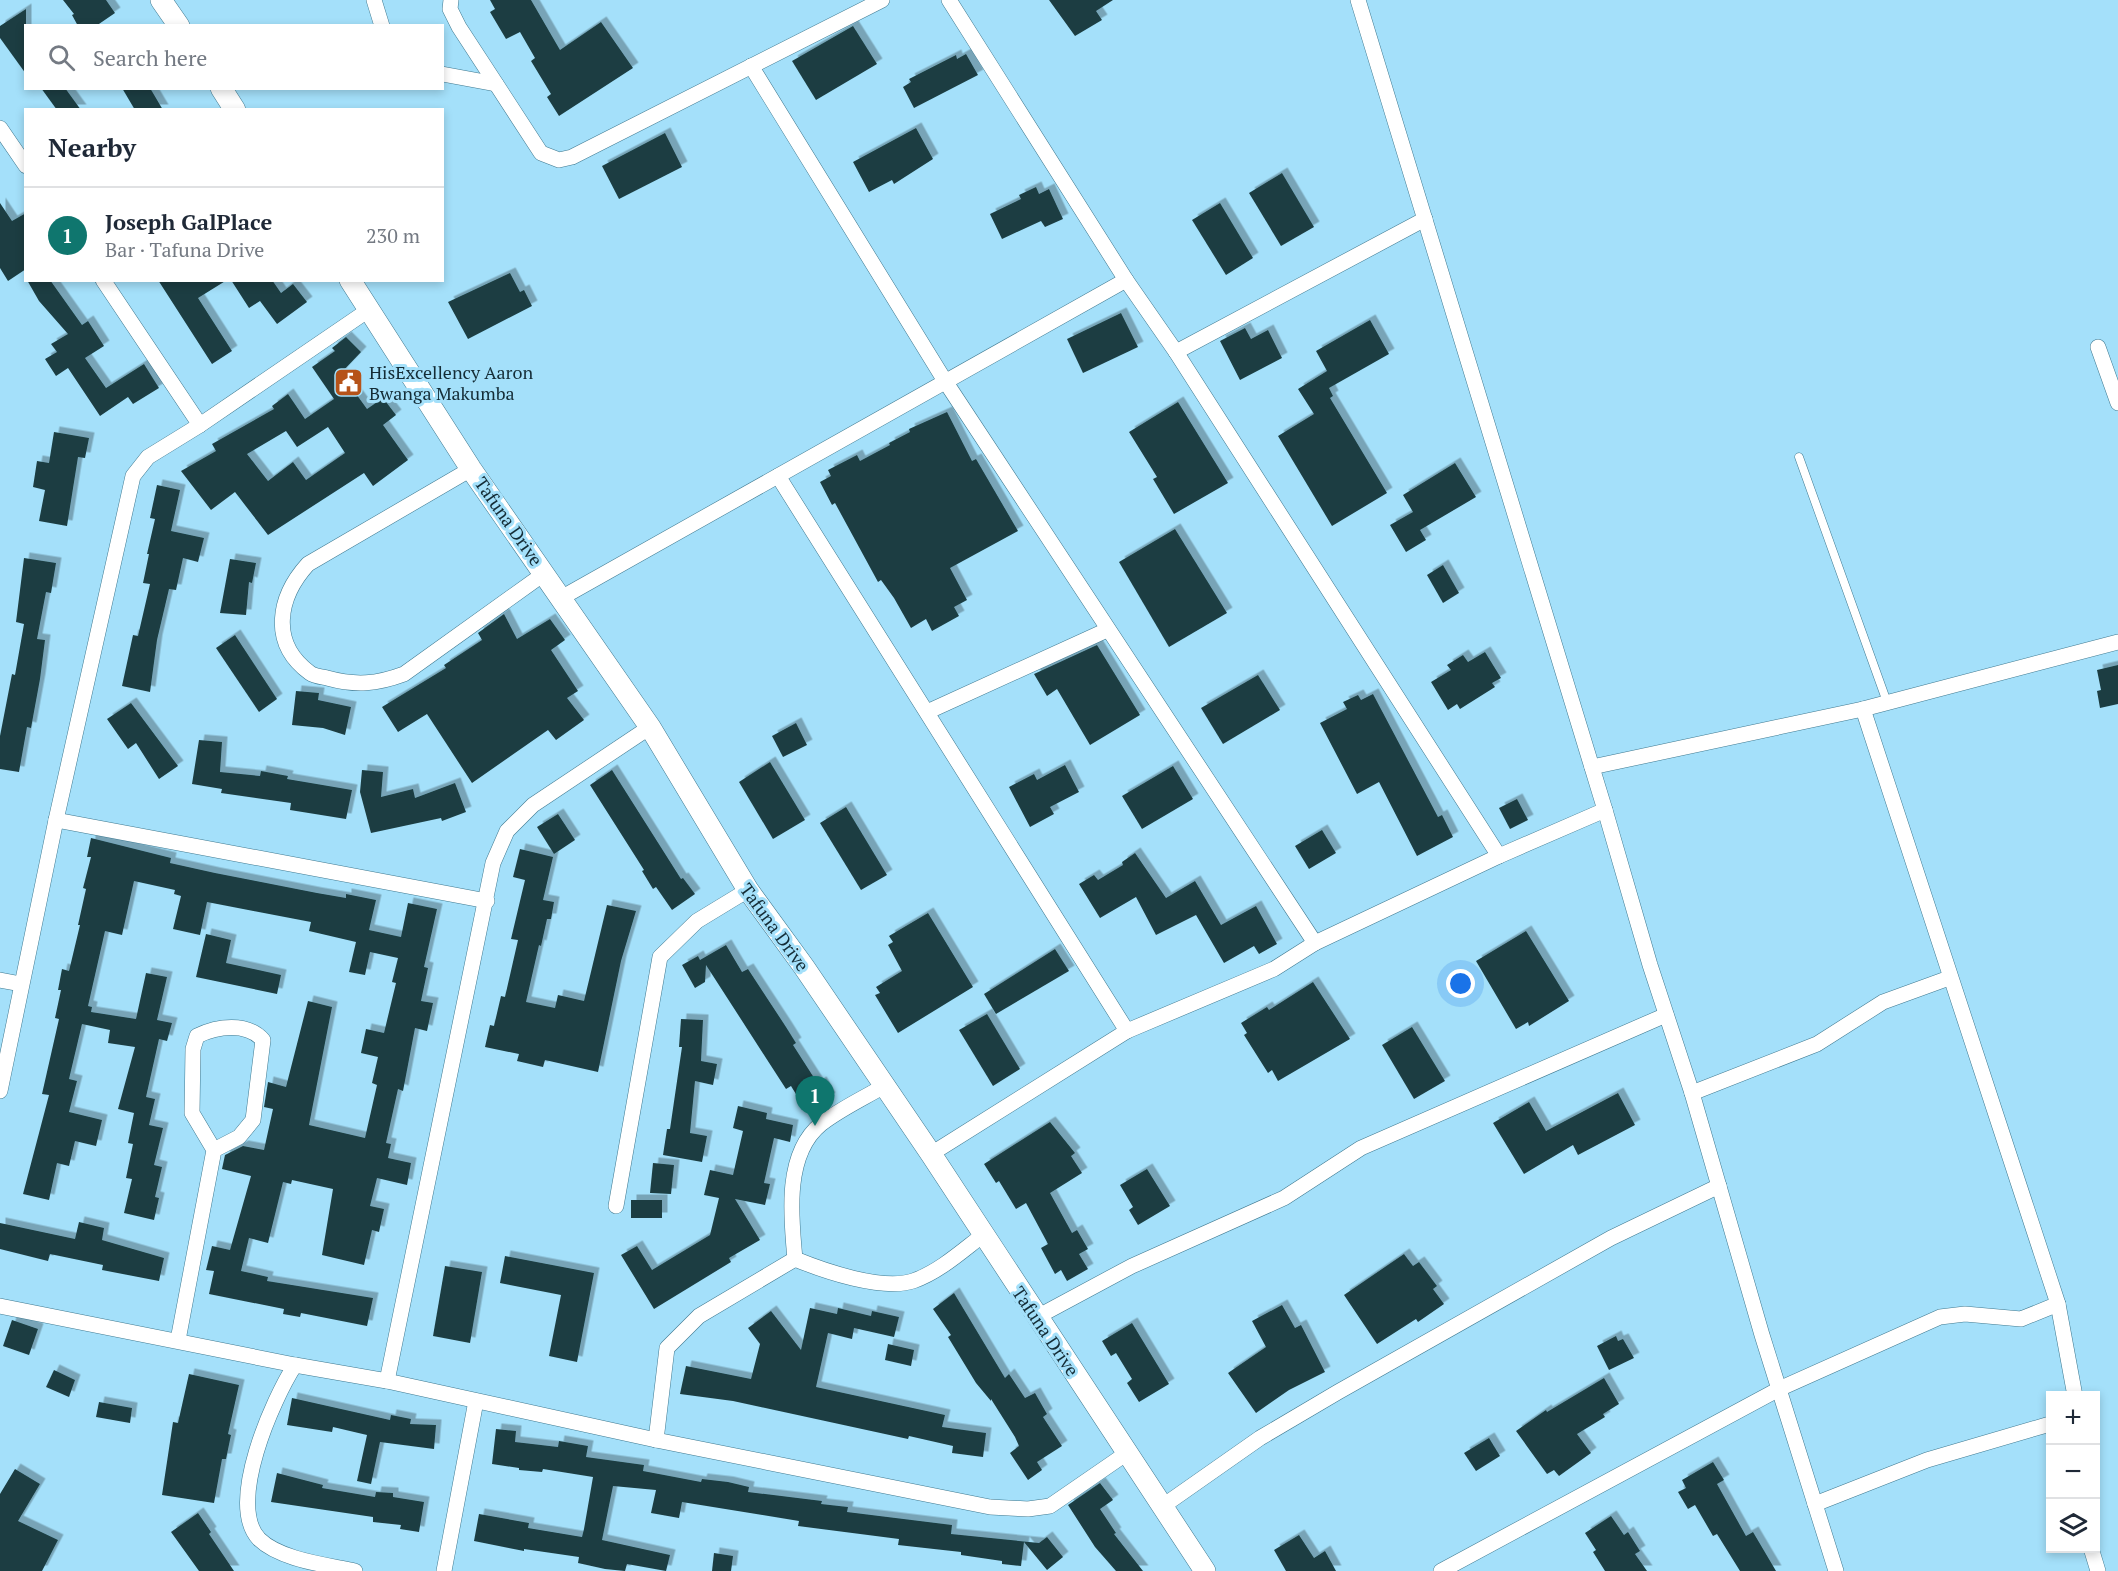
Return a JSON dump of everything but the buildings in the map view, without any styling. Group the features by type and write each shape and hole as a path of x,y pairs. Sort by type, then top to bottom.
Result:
{"main road":[{"path":"161,0 177,24"},
{"path":"222,90 234,108"},
{"name":"Tafuna Drive","path":"352,282 471,469 650,727 748,890 804,967 931,1154 1205,1571"}],"street":[{"path":"374,0 381,24"},
{"path":"451,0 450,9 459,27 542,153 559,160 572,157 882,0"},
{"path":"1358,0 1836,1571"},
{"path":"955,2 1126,280 1176,352 1499,856"},
{"path":"751,66 945,381 1315,943"},
{"path":"444,74 496,84"},
{"path":"0,128 24,163"},
{"path":"1176,352 1425,219"},
{"path":"561,598 1126,280"},
{"path":"104,282 200,425"},
{"path":"0,1091 56,820 133,476 148,457 200,425 370,309"},
{"path":"2098,347 2118,403"},
{"path":"471,469 308,564 292,581 284,599 282,626 290,651 311,674 359,685 381,682 404,674 545,573"},
{"path":"778,476 1127,1031"},
{"path":"927,712 1107,630"},
{"path":"1592,766 1863,709 2118,642"},
{"path":"1863,709 1949,978 2058,1304 2074,1391"},
{"path":"387,1381 493,863 507,831 533,805 650,727"},
{"path":"931,1154 1127,1031 1274,969 1315,943 1499,856 1605,810"},
{"path":"56,820 487,901"},
{"path":"616,1206 660,957 697,921 748,890"},
{"path":"1692,1093 1817,1044 1883,1002 1949,978"},
{"path":"0,980 21,984"},
{"path":"1037,1317 1132,1266 1284,1198 1361,1148 1666,1015"},
{"path":"178,1340 214,1150 192,1113 192,1065 195,1042 197,1036 226,1027 257,1034 263,1040 260,1084 254,1120 239,1137 214,1150"},
{"path":"795,1259 790,1206 796,1169 808,1142 820,1125 884,1086"},
{"path":"1163,1506 1260,1438 1348,1386 1611,1238 1719,1186"},
{"path":"795,1259 816,1268 890,1284 912,1281 942,1266 983,1235"},
{"path":"656,1440 668,1348 699,1316 795,1259"},
{"path":"1441,1571 1779,1389 1940,1317 1965,1314 2021,1319 2058,1304"},
{"path":"0,1306 387,1381 656,1440 990,1507 1028,1509 1050,1506 1127,1453"},
{"path":"295,1365 272,1406 253,1469 248,1508 252,1528 259,1539 297,1559 355,1571"},
{"path":"444,1571 476,1401"},
{"path":"1815,1504 1927,1460 2046,1425"},
{"path":"2093,1553 2098,1571"}],"lane":[{"path":"1799,457 1887,702"}],"place":[{"name":"HisExcellency Aaron Bwanga Makumba","path":"348,382"},
{"name":"Joseph GalPlace","path":"815,1126"}]}
